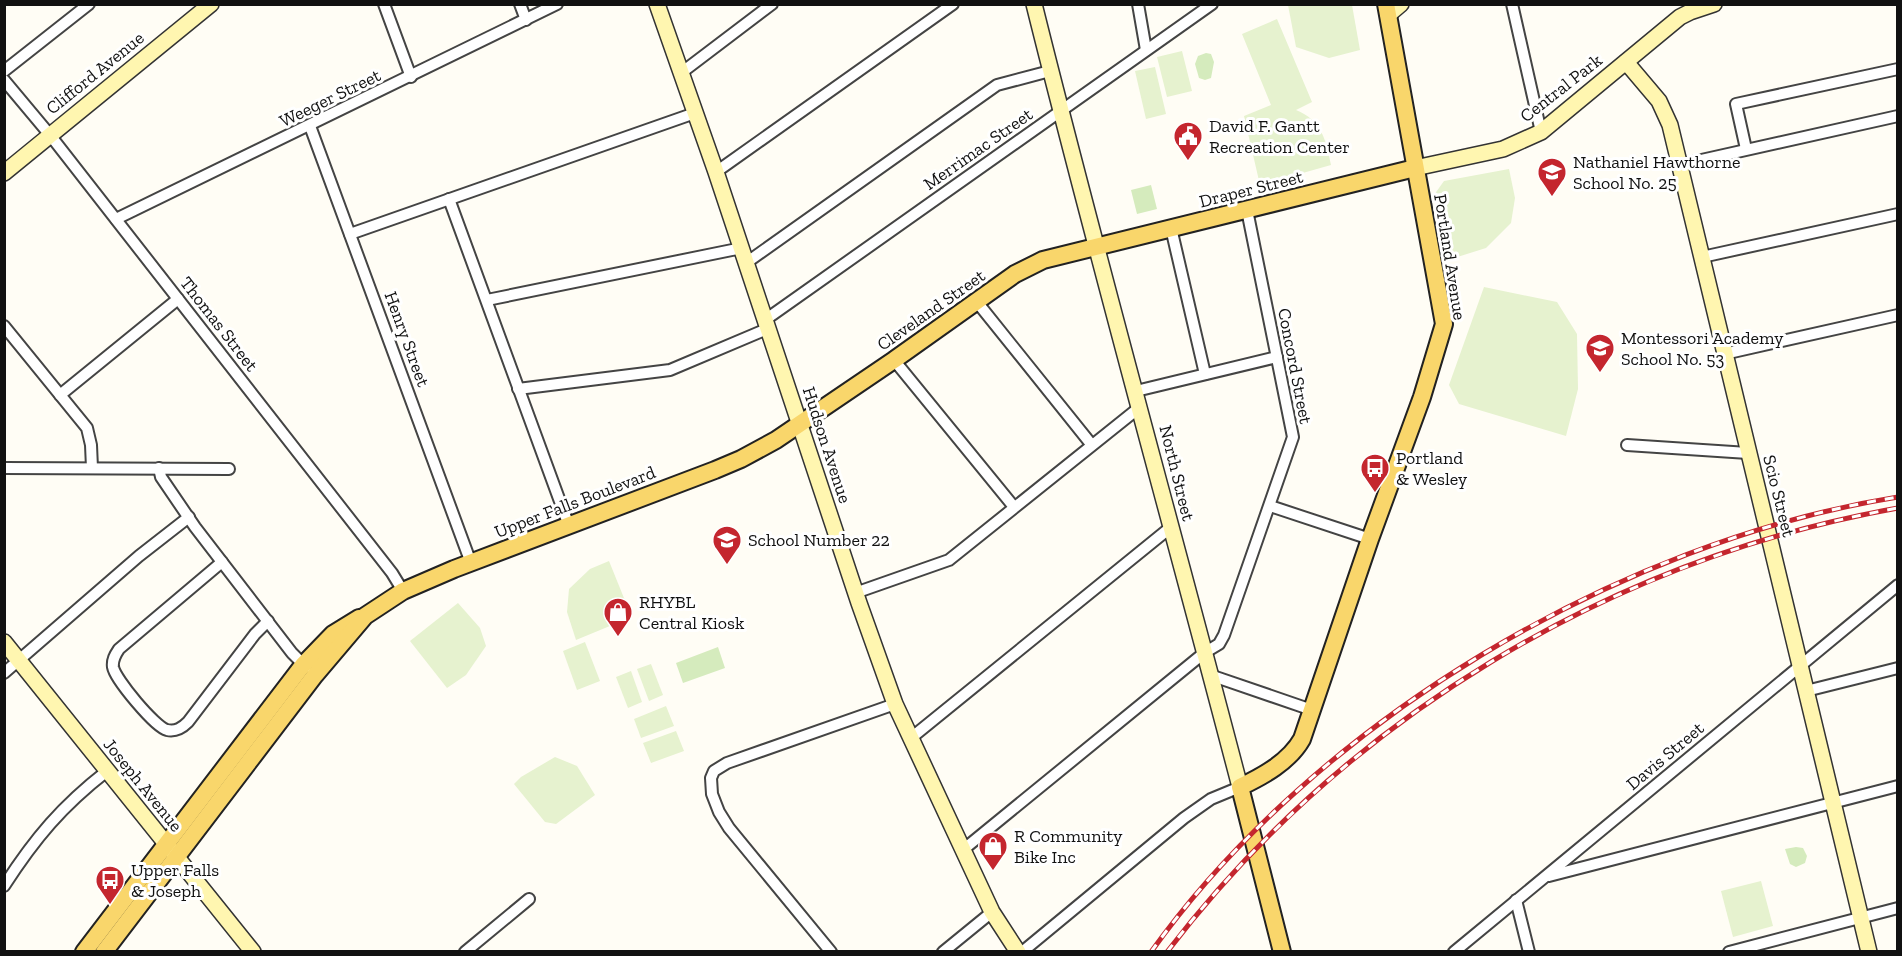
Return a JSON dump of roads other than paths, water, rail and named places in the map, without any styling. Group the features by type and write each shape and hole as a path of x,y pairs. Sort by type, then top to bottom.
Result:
{"main road":[{"name":"Clifford Avenue","path":"4,172 211,4"},
{"name":"Hudson Avenue","path":"657,4 744,255 855,593 895,704 992,912 1020,951"},
{"name":"North Street","path":"1034,4 1095,246 1136,391 1282,951"},
{"name":"Central Park","path":"1415,168 1503,149 1541,132 1680,17 1713,5"},
{"name":"Portland Avenue","path":"1240,787 1265,774 1296,749 1302,739 1370,539 1423,394 1444,324 1415,168 1392,8"},
{"name":"Scio Street","path":"1626,62 1659,101 1666,113 1869,951"},
{"name":"Draper Street","path":"1095,246 1415,168"},
{"name":"Cleveland Street","path":"799,424 1022,270 1035,263 1095,246"},
{"name":"Upper Falls Boulevard","path":"84,951 171,850 309,670 365,616 403,591 732,463 763,448 799,424"},
{"name":"Joseph Avenue","path":"4,642 253,951"},
{"name":"Upper Falls Boulevard","path":"104,951 171,850"}],"street":[{"path":"4,71 89,4"},
{"path":"384,4 411,77"},
{"path":"520,4 526,20"},
{"name":"Weeger Street","path":"116,219 557,4"},
{"path":"681,73 772,4"},
{"path":"716,172 952,4"},
{"path":"1138,4 1146,50"},
{"name":"Merrimac Street","path":"518,389 670,370 766,325 1060,111 1212,4"},
{"path":"1512,4 1541,132"},
{"path":"1746,149 1736,104 1898,69"},
{"path":"487,300 744,255 997,85 1050,71"},
{"name":"Thomas Street","path":"4,80 178,298 392,573 403,591"},
{"path":"350,234 695,113"},
{"path":"1679,165 1898,116"},
{"name":"Henry Street","path":"310,126 471,563"},
{"path":"449,199 568,526"},
{"name":"Concord Street","path":"964,849 1204,653 1219,644 1224,635 1293,437 1247,210"},
{"path":"1702,257 1898,214"},
{"path":"1171,228 1205,374"},
{"path":"60,394 178,298"},
{"path":"977,302 1091,444"},
{"path":"1725,354 1898,315"},
{"path":"4,326 87,428 92,445 92,468"},
{"path":"1136,391 1277,357"},
{"path":"894,360 1014,507"},
{"path":"855,593 949,560 1140,407"},
{"path":"1627,445 1748,453"},
{"path":"4,468 230,469"},
{"path":"159,468 161,477 222,562 309,670"},
{"path":"1270,506 1370,539"},
{"path":"4,673 130,564 189,517"},
{"path":"911,738 1171,527"},
{"path":"222,562 118,649 113,665 118,677 156,724 170,731 177,730 191,719 255,634 268,621"},
{"name":"Davis Street","path":"1454,951 1898,585"},
{"path":"1806,691 1898,668"},
{"path":"1210,675 1312,710"},
{"path":"831,951 724,820 712,794 711,778 714,771 727,762 895,704"},
{"path":"4,886 48,824 107,771"},
{"path":"1545,876 1898,786"},
{"path":"1020,951 1184,818 1211,799 1240,787"},
{"path":"465,951 529,899"},
{"path":"1516,900 1529,951"},
{"path":"1729,951 1898,908"},
{"path":"943,951 992,912"}],"railway":[{"path":"1151,952 1219,868 1298,790 1386,719 1482,655 1583,600 1687,554 1793,520 1898,497"},
{"path":"1167,952 1238,868 1316,792 1401,723 1491,662 1587,609 1687,566 1791,532 1898,508"}],"place":[{"name":"David F. Gantt Recreation Center","path":"1188,162"},
{"name":"Nathaniel Hawthorne School No. 25","path":"1552,198"},
{"name":"Montessori Academy School No. 53","path":"1600,374"},
{"name":"Portland & Wesley","path":"1375,494"},
{"name":"School Number 22","path":"727,566"},
{"name":"RHYBL Central Kiosk","path":"618,638"},
{"name":"R Community Bike Inc","path":"993,872"},
{"name":"Upper Falls & Joseph","path":"110,906"}]}
